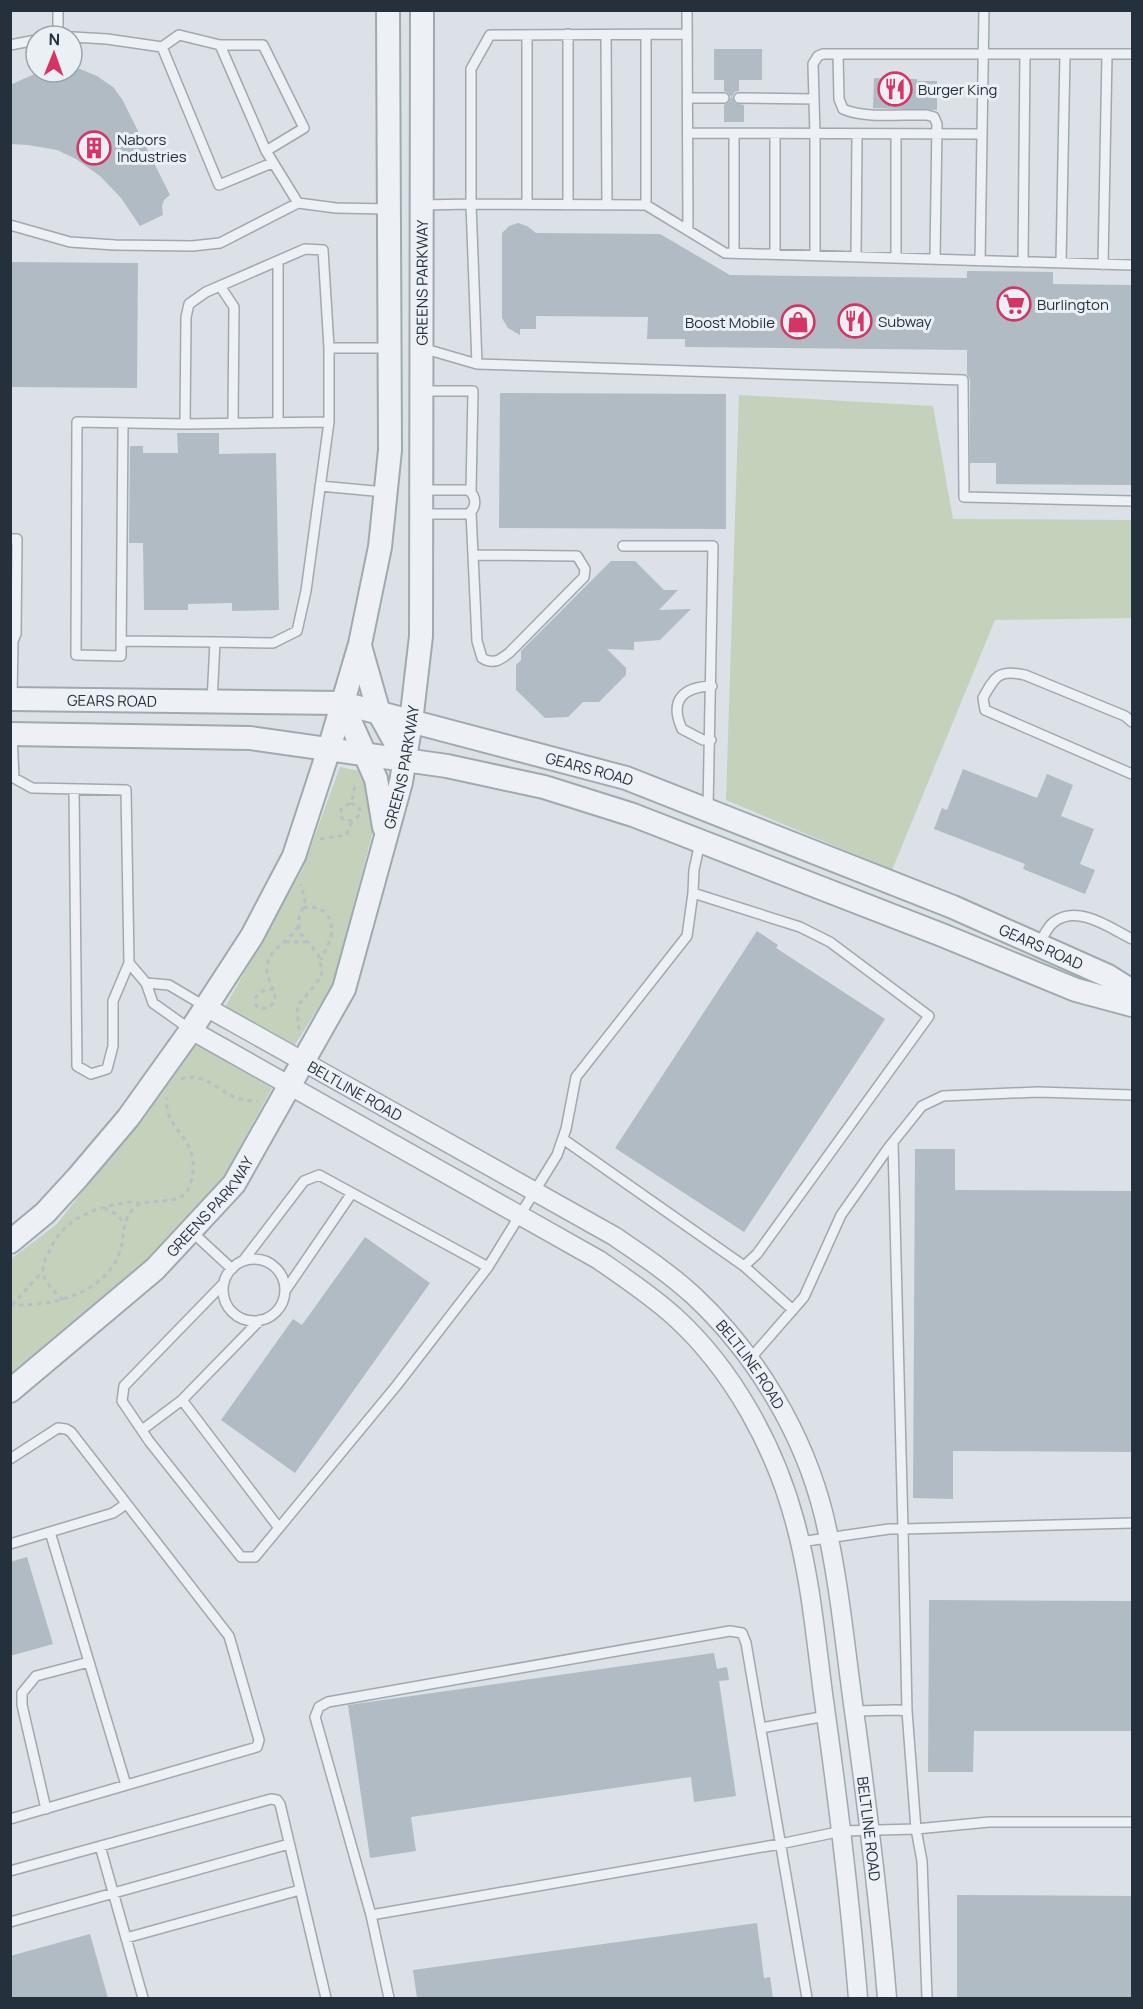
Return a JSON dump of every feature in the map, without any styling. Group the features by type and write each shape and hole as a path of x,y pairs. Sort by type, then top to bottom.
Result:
{"street":[{"name":"GREENS PARKWAY","path":"10,1242 45,1213 128,1118 206,1007 252,936 294,856 330,749 360,644 380,547 390,450 388,10"},
{"name":"GREENS PARKWAY","path":"10,1391 155,1269 234,1184 344,989 405,760 421,636 422,10"},
{"path":"389,209 421,205"},
{"path":"390,348 422,348"},
{"path":"360,644 379,713 405,760"},
{"path":"11,699 11,734"},
{"name":"GEARS ROAD","path":"11,699 342,703 626,778 953,907 1108,976 1132,991"},
{"path":"342,703 376,779 386,837"},
{"name":"GEARS ROAD","path":"11,734 250,738 447,766 544,787 633,815 942,935 1076,990 1132,1005"},
{"path":"700,842 708,811"},
{"path":"942,935 953,907"},
{"name":"BELTLINE ROAD","path":"206,1007 614,1236 656,1264 694,1297 728,1333 749,1360 787,1420 806,1461 824,1515 870,1830 887,1998"},
{"name":"BELTLINE ROAD","path":"191,1030 599,1260 676,1318 734,1388 762,1433 779,1470 806,1571 842,1831 858,1998"}],"lane":[{"path":"687,10 688,230"},
{"path":"980,261 984,10"},
{"path":"527,34 527,204"},
{"path":"568,34 568,205"},
{"path":"606,34 607,205"},
{"path":"646,34 646,205"},
{"path":"477,364 471,204 471,69 490,35 687,34"},
{"path":"84,38 162,47 179,35 220,45 263,45 304,128 266,151"},
{"path":"220,45 266,151 298,203"},
{"path":"162,47 219,185 272,163"},
{"path":"815,255 815,60 823,54 1132,54"},
{"path":"838,54 839,99 843,109 851,113 934,117 937,124 935,259"},
{"path":"1023,262 1025,54"},
{"path":"1061,264 1065,54"},
{"path":"1103,264 1107,54"},
{"path":"688,98 724,98"},
{"path":"739,98 814,99"},
{"path":"689,133 937,135 982,132"},
{"path":"734,134 734,253"},
{"path":"775,135 775,254"},
{"path":"856,135 856,257"},
{"path":"896,135 896,258"},
{"path":"10,225 70,242 192,246 220,243 298,203 336,208 389,209"},
{"path":"421,205 646,205 725,252 734,253 1132,265"},
{"path":"122,640 273,643 297,631 306,591 329,422 329,348 323,250 305,249 206,292 189,304 186,317 185,424"},
{"path":"278,261 278,423"},
{"path":"220,286 234,307 233,423"},
{"path":"329,348 390,348"},
{"path":"422,348 477,364 963,380 964,497 1132,501"},
{"path":"420,391 473,391 471,491 475,503 471,512 473,555 477,641 482,658 487,661 500,660 509,653 584,577 585,569 577,556 473,555"},
{"path":"123,423 121,656 76,655 77,422 185,424 329,422"},
{"path":"320,486 386,492"},
{"path":"421,490 471,491"},
{"path":"421,514 468,514 471,512"},
{"path":"10,539 17,539 14,585 16,634 12,641 11,699"},
{"path":"623,546 713,546 708,811"},
{"path":"212,702 214,642"},
{"path":"1132,722 1125,716 1013,672 1002,673 997,677 982,698 985,710 1132,774"},
{"path":"711,740 703,740 682,729 678,703 688,690 712,686"},
{"path":"11,734 14,778 32,788 126,790 129,963 113,1001 113,1046 107,1069 91,1074 77,1066 74,789"},
{"path":"489,1267 319,1175 304,1181 243,1261 232,1269 224,1283 124,1386 122,1401 241,1557 255,1557 397,1385 489,1267 521,1216 557,1155 563,1139 576,1077 687,936 694,870 700,842"},
{"path":"693,893 800,927 830,942 929,1016 757,1254 744,1266"},
{"path":"1038,945 1052,923 1062,917 1075,916 1086,917 1132,939"},
{"path":"129,963 146,983 153,1003 191,1030"},
{"path":"146,983 169,985 206,1007"},
{"path":"749,1360 804,1297 841,1215 892,1143 922,1106 943,1096 1038,1092 1132,1095"},
{"path":"563,1139 744,1266 793,1310"},
{"path":"892,1143 907,1711 916,1829 922,1861 927,1998"},
{"path":"224,1283 223,1293 226,1303 240,1318 260,1320 270,1316 278,1310 285,1291 352,1193"},
{"path":"191,1231 232,1269"},
{"path":"243,1261 263,1260 273,1265 280,1272 285,1291"},
{"path":"142,1430 182,1400 260,1320"},
{"path":"182,1400 279,1528"},
{"path":"10,1459 58,1428 66,1429 229,1636 259,1743 257,1747 10,1819"},
{"path":"10,1544 113,1513 126,1504"},
{"path":"800,1542 889,1528 1132,1523"},
{"path":"50,1532 126,1785"},
{"path":"389,1998 371,1915 315,1717 319,1707 328,1702 730,1631 742,1633 746,1643 807,1998"},
{"path":"46,1809 22,1705 22,1693 36,1676 89,1662"},
{"path":"854,1711 907,1711"},
{"path":"761,1728 826,1716"},
{"path":"10,1871 271,1799 277,1800 280,1804 326,1998"},
{"path":"371,1915 780,1844 842,1831 916,1829 989,1822 1132,1822"},
{"path":"10,1922 289,1844"},
{"path":"100,1846 143,1998"},
{"path":"126,1938 300,1890"}],"path":[{"path":"351,803 356,780"},
{"path":"351,803 359,807 361,814 352,820 344,820 340,812 345,805 351,803"},
{"path":"314,841 346,835 352,820"},
{"path":"274,989 258,994 255,999 256,1006 265,1009 270,1007 276,998 274,989 267,975 268,960 298,924 305,901 300,877"},
{"path":"305,901 324,912 331,924 332,934 321,962"},
{"path":"303,908 312,906"},
{"path":"298,924 300,933 318,954 321,962 321,977 297,1007 299,1035"},
{"path":"285,942 307,942"},
{"path":"177,1081 189,1076 197,1077 234,1096 249,1101 264,1100"},
{"path":"11,1305 43,1271 54,1240 66,1225 77,1217 102,1208 131,1202 142,1204 170,1202 184,1195 191,1182 192,1151 167,1114 167,1098"},
{"path":"11,1305 40,1305 63,1300 88,1288 110,1269 121,1248 125,1225 133,1209 142,1204"},
{"path":"102,1208 118,1215 125,1225"},
{"path":"43,1271 46,1281 63,1300"}],"green space":[{"path":"739,395 933,406 953,519 1132,520 1132,618 995,620 892,870 726,800"},
{"path":"340,767 365,772 375,823 333,985 294,1046 225,1007 303,868"},
{"path":"197,1043 272,1088 223,1178 145,1262 11,1376 11,1259 57,1224"}],"building":[{"path":"714,49 762,49 762,80 739,80 739,91 735,92 732,97 735,103 744,105 744,122 724,122 724,105 731,97 724,91 724,80 714,80"},
{"name":"Nabors Industries","path":"84,71 113,87 122,99 170,195 164,200 163,215 140,226 121,198 100,176 76,159 57,150 10,144 10,85 24,79 24,84 84,84"},
{"path":"874,78 937,81 937,110 873,108"},
{"path":"518,223 536,233 660,234 730,275 967,278 967,271 1053,272 1053,284 1132,285 1132,485 996,484 996,463 970,463 970,380 967,374 967,350 685,347 685,339 647,339 648,317 536,316 536,329 520,329 520,335 508,328 502,318 502,233 509,226"},
{"path":"10,262 138,263 137,388 10,387"},
{"path":"500,393 726,394 726,529 499,528"},
{"path":"177,433 219,433 219,454 276,453 279,610 232,611 232,603 188,604 188,610 144,610 143,543 129,543 130,446 143,446 143,453 178,453"},
{"path":"611,561 635,561 664,590 678,590 659,610 691,609 660,640 634,642 634,650 607,649 626,668 626,675 599,702 583,702 568,717 545,718 516,690 516,665 521,660 521,651"},
{"path":"963,769 1037,798 1047,774 1073,785 1061,816 1094,829 1080,864 1095,870 1085,894 1023,869 1025,864 934,829 942,808 947,810"},
{"path":"757,931 778,945 776,948 885,1019 744,1232 615,1148"},
{"path":"915,1149 955,1149 955,1190 1132,1191 1132,1452 953,1451 953,1499 913,1498"},
{"path":"365,1237 430,1283 295,1473 221,1420 293,1319 302,1325"},
{"path":"27,1557 53,1644 10,1656 10,1562"},
{"path":"929,1600 1132,1601 1132,1731 974,1731 973,1772 928,1772"},
{"path":"714,1653 717,1669 727,1667 729,1680 719,1681 736,1796 694,1802 691,1777 411,1817 416,1851 370,1858 348,1705"},
{"path":"957,1895 1132,1896 1132,1998 957,1998"},
{"path":"757,1923 764,1978 770,1977 773,1998 417,1998 413,1970"},
{"path":"90,1934 108,1998 10,1998 10,1956"}],"place":[{"name":"Burger King","path":"895,89"},
{"name":"Nabors Industries","path":"94,148"},
{"name":"Burlington","path":"1014,304"},
{"name":"Subway","path":"855,321"},
{"name":"Boost Mobile","path":"798,322"}]}
